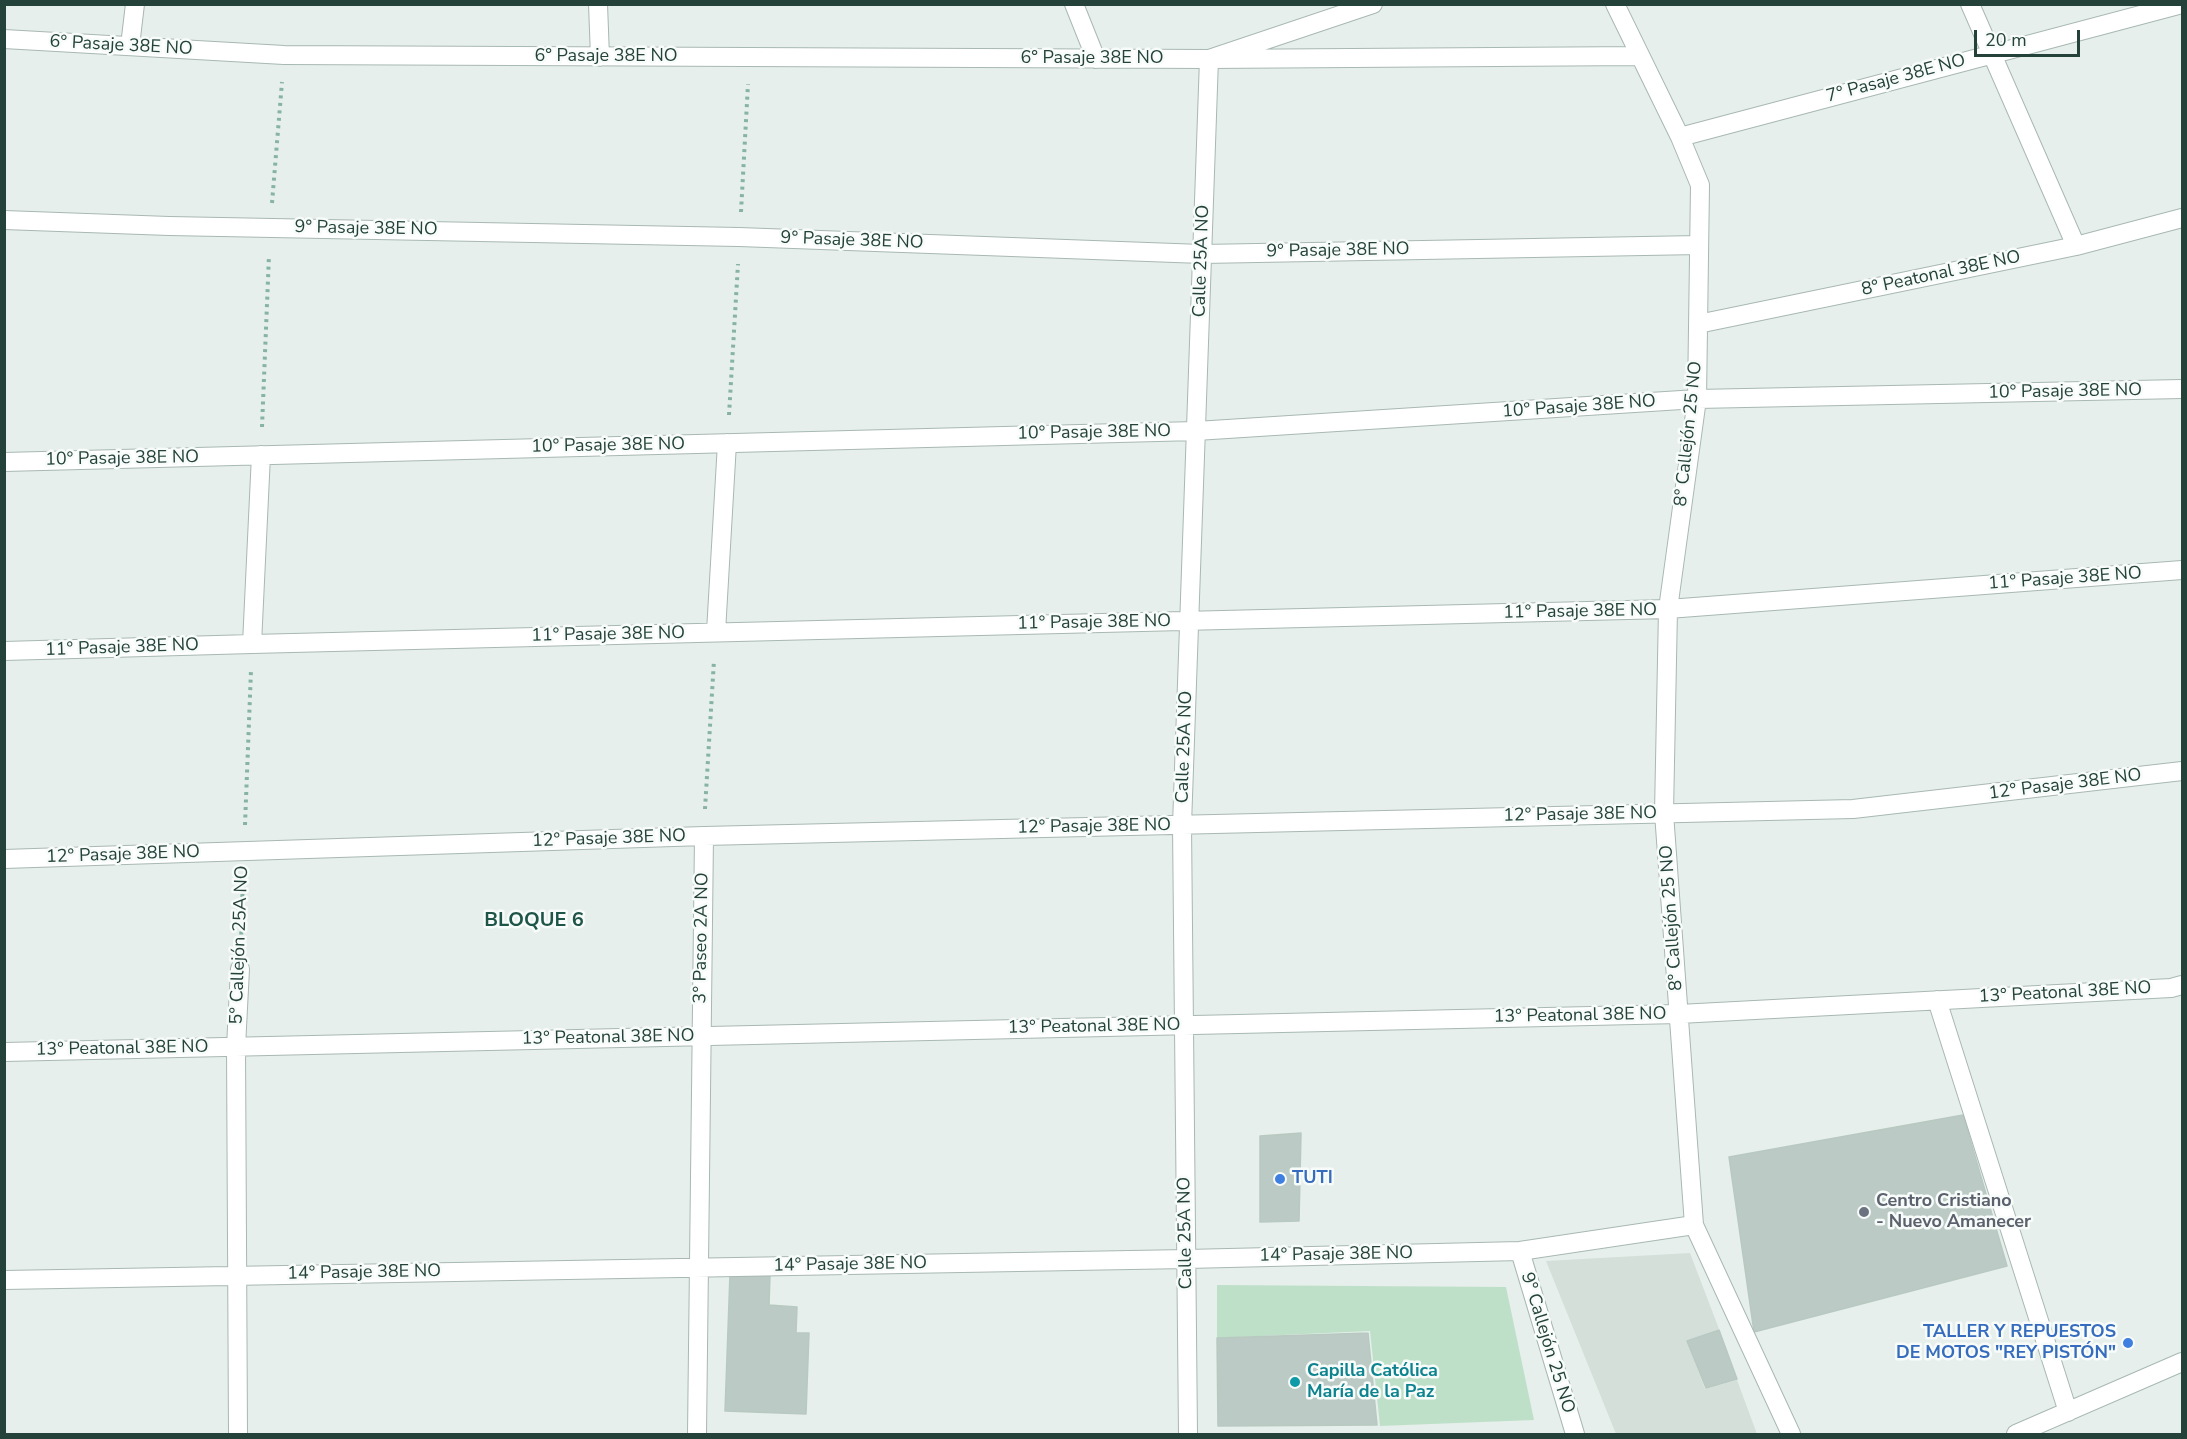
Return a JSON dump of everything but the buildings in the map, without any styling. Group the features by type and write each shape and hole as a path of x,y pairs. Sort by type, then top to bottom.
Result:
{"street":[{"path":"130,46 135,4"},
{"path":"598,4 600,57"},
{"path":"1074,4 1096,59"},
{"name":"6° Pasaje 38E NO","path":"1209,59 1373,4"},
{"name":"8° Callejón 25 NO","path":"1615,4 1680,136 1700,185 1697,399 1668,609 1664,813 1694,1226 1791,1434"},
{"path":"1970,4 2076,246"},
{"name":"7° Pasaje 38E NO","path":"1680,136 2182,4"},
{"name":"6° Pasaje 38E NO","path":"4,39 285,55 1096,59 1640,56"},
{"name":"Calle 25A NO","path":"1188,1434 1182,825 1209,59"},
{"name":"8° Peatonal 38E NO","path":"1698,324 2076,246 2182,218"},
{"name":"9° Pasaje 38E NO","path":"4,220 168,226 739,237 1202,254 1700,245"},
{"name":"10° Pasaje 38E NO","path":"4,462 1196,431 1697,399 2182,389"},
{"path":"716,632 727,443"},
{"path":"252,644 261,455"},
{"name":"11° Pasaje 38E NO","path":"4,651 1668,609 2182,570"},
{"name":"12° Pasaje 38E NO","path":"4,859 704,836 1853,809 2182,771"},
{"name":"3° Paseo 2A NO","path":"697,1434 704,836"},
{"name":"5° Callejón 25A NO","path":"238,1434 236,1047 240,969"},
{"name":"13° Peatonal 38E NO","path":"4,1052 1679,1014 2171,988 2182,985"},
{"path":"1937,1000 2068,1412"},
{"name":"14° Pasaje 38E NO","path":"4,1280 1520,1251 1694,1226"},
{"name":"9° Callejón 25 NO","path":"1520,1251 1575,1434"},
{"path":"2020,1434 2182,1362"}],"path":[{"path":"704,836 716,632"},
{"name":"5° Callejón 25A NO","path":"240,969 252,644"}],"shaded area":[{"path":"1690,1253 1719,1329 1687,1341 1705,1389 1737,1380 1757,1434 1616,1434 1546,1261"}],"green space":[{"path":"1217,1285 1506,1287 1534,1420 1380,1426 1370,1331 1217,1338"}],"place":[{"name":"TUTI","path":"1280,1179"},
{"name":"Centro Cristiano - Nuevo Amanecer","path":"1864,1212"},
{"name":"TALLER Y REPUESTOS DE MOTOS \"REY PISTÓN\"","path":"2128,1343"},
{"name":"Capilla Católica María de la Paz","path":"1295,1382"}],"district":[{"name":"BLOQUE 6","path":"534,921"}]}
